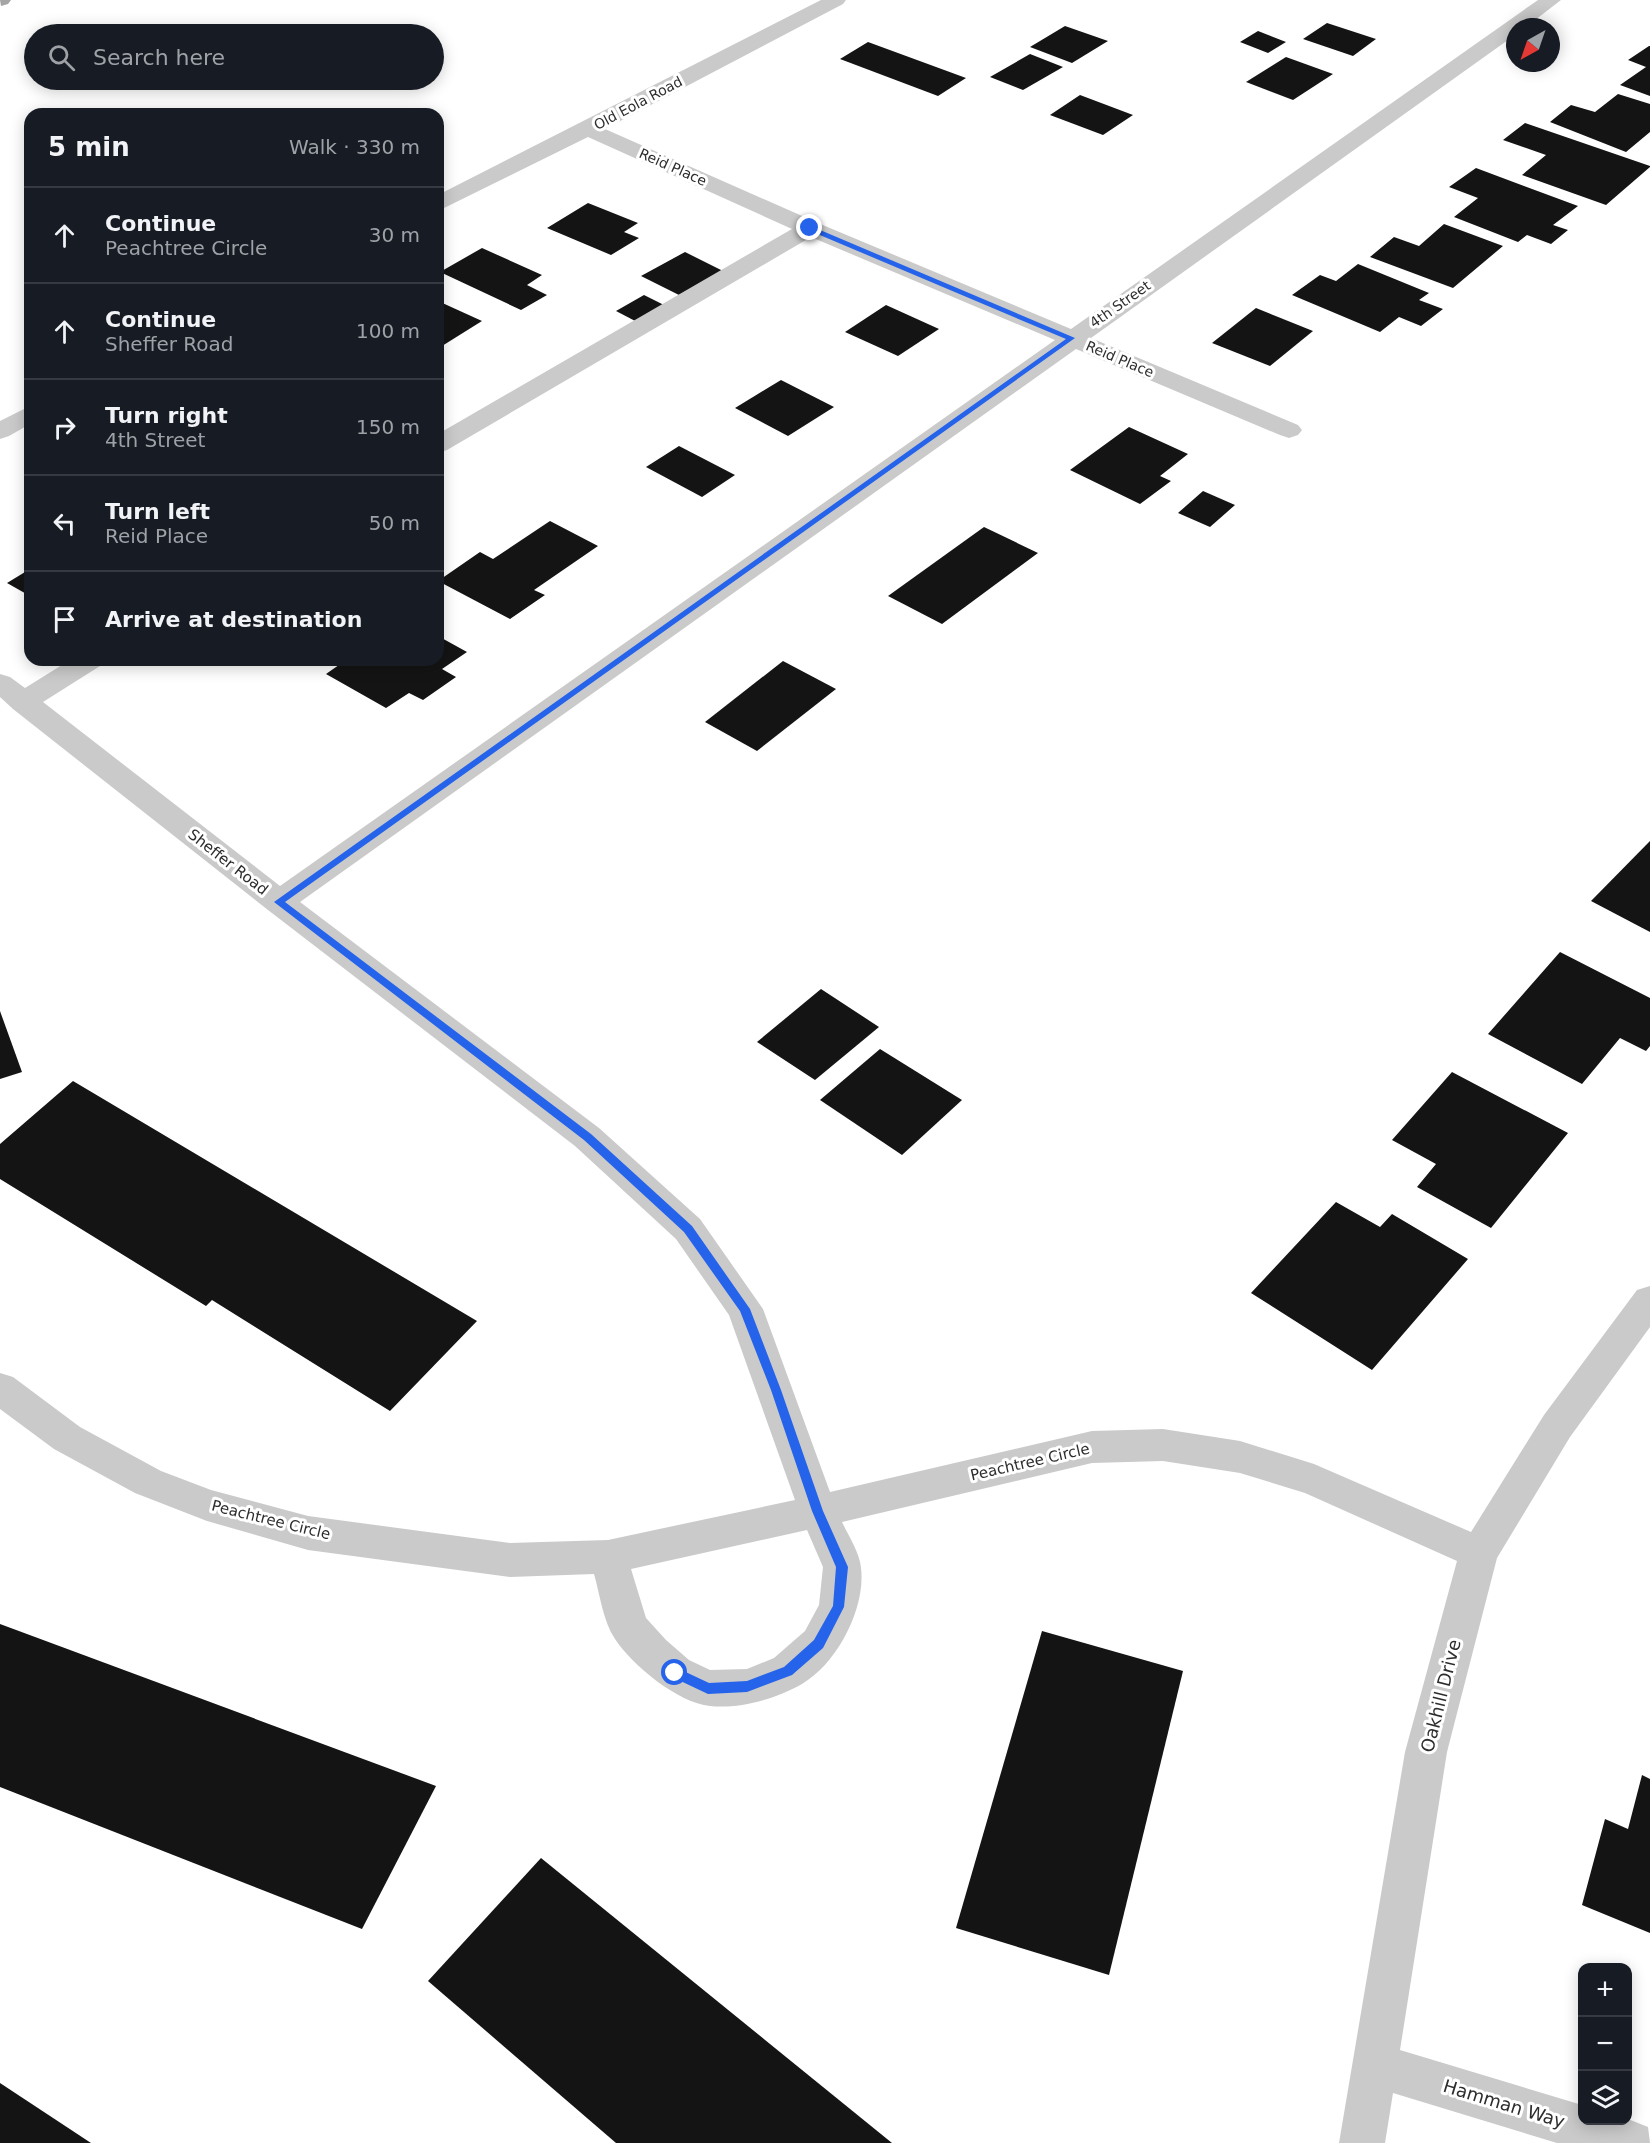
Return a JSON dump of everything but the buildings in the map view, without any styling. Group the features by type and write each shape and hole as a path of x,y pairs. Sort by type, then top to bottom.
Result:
{"street":[{"name":"Old Eola Road","path":"444,201 836,0"},
{"name":"4th Street","path":"279,902 1551,0"},
{"name":"Reid Place","path":"588,129 810,228 1288,430"},
{"path":"444,442 810,228"},
{"path":"0,431 24,417"},
{"path":"11,692 75,666"},
{"name":"Sheffer Road","path":"11,692 279,902 588,1137 688,1229 745,1309 818,1511"},
{"name":"Oakhill Drive","path":"1362,2143 1426,1752 1479,1553 1557,1426 1650,1299"},
{"name":"Peachtree Circle","path":"0,1388 67,1438 148,1482 218,1508 308,1533 510,1560 608,1557 1092,1447 1163,1445 1240,1457 1314,1480 1479,1553"},
{"path":"608,1557 629,1627 652,1653 675,1673 708,1688 747,1687 788,1671 819,1644 839,1607 842,1567 818,1511"},
{"name":"Hamman Way","path":"1376,2065 1632,2143"}],"route":[{"path":"675,1673 708,1688 747,1687 788,1671 819,1644 839,1607 842,1567 818,1511 745,1309 688,1229 588,1137 279,902 1072,338 810,228"}]}
